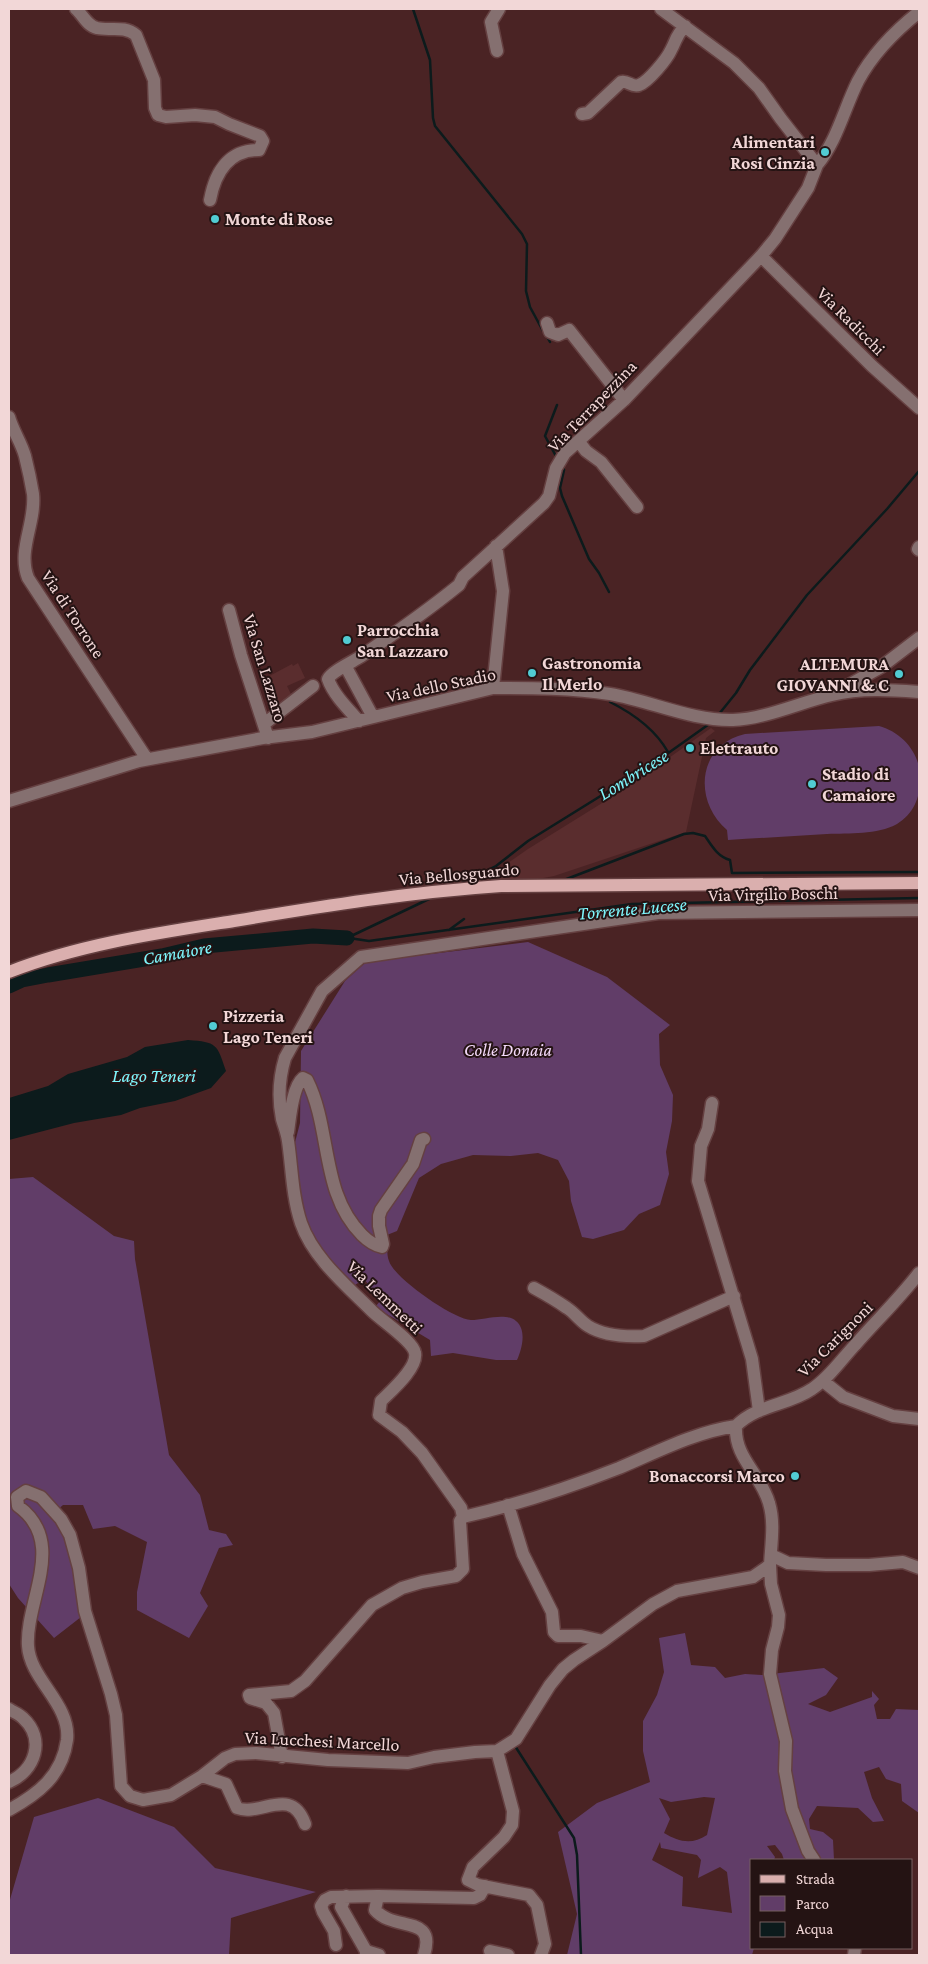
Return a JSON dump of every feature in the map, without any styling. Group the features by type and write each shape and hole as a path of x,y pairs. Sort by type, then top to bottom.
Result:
{"main road":[{"name":"Via Bellosguardo","path":"9,972 71,951 161,933 421,893 460,889 510,886 919,883"}],"street":[{"path":"76,9 87,22 96,28 115,28 131,31 136,34 154,80 158,115 166,117 195,114 215,117 260,136 263,141 259,150 234,156 220,171 213,182 210,200"},
{"path":"497,51 491,22 499,9"},
{"path":"661,9 734,63 759,88 816,170"},
{"name":"Via Terrapezzina","path":"359,721 348,710 328,679 330,675 346,667 417,618 460,585 462,577 526,520 549,496 559,463 624,400 761,256 786,222 831,144 859,80 878,51 893,34 919,12"},
{"path":"582,114 588,113 620,82 625,81 635,86 642,85 672,50 677,35 685,26"},
{"name":"Via Radicchi","path":"761,256 872,366 919,408"},
{"path":"547,323 550,332 554,334 558,335 569,330 624,400"},
{"name":"Via di Torrone","path":"9,417 25,456 33,495 33,512 24,549 24,568 28,578 147,759"},
{"path":"579,442 586,451 601,462 637,507"},
{"path":"493,688 503,591 496,546"},
{"name":"Via San Lazzaro","path":"229,610 241,655 268,738"},
{"path":"831,695 881,667 919,638"},
{"path":"346,667 373,717"},
{"path":"881,667 879,673 885,689"},
{"path":"264,724 313,686"},
{"name":"Via dello Stadio","path":"9,801 147,759 312,732 493,688 521,688 611,695 720,720 735,720 782,710 850,691 885,689 919,692"},
{"name":"Via Virgilio Boschi","path":"361,958 658,913 919,910"},
{"name":"Via Lemmetti","path":"361,958 322,992 285,1058 282,1068 279,1095 282,1120 288,1140 297,1206 303,1229 327,1265 372,1312 406,1338 412,1346 416,1354 411,1368 394,1389 381,1401 379,1415 402,1432 422,1453 461,1508 463,1517"},
{"path":"288,1140 292,1100 303,1078 307,1080 317,1108 336,1193 354,1226 368,1241 375,1246 382,1247 379,1216 381,1210 413,1164 421,1140 424,1139"},
{"path":"712,1103 708,1130 701,1146 698,1181 752,1359 759,1411"},
{"name":"Via Carignoni","path":"736,1426 759,1411 801,1396 823,1381 899,1299 919,1273"},
{"path":"534,1288 569,1309 597,1331 633,1337 644,1336 734,1296"},
{"path":"823,1381 842,1397 893,1416 919,1419"},
{"path":"282,1757 274,1713 266,1703 250,1698 249,1695 292,1691 305,1681 372,1604 402,1588 422,1582 456,1576 462,1569 460,1521 463,1517 492,1511 608,1472 707,1431 736,1426 738,1448 769,1501 773,1546 770,1560 771,1584 779,1615 772,1650 770,1674 786,1741 785,1771 792,1809 808,1852 813,1859"},
{"name":"Via Lucchesi Marcello","path":"9,1810 40,1792 50,1780 60,1762 67,1740 66,1728 61,1713 29,1658 27,1644 41,1580 42,1561 40,1536 25,1511 18,1506 17,1497 26,1491 41,1497 61,1519 70,1535 79,1568 85,1611 116,1715 121,1786 130,1796 143,1800 170,1795 202,1776 225,1758 235,1754 408,1763 458,1754 498,1751"},
{"path":"508,1505 523,1554 552,1612 554,1632 558,1636 581,1636 602,1641"},
{"path":"770,1560 826,1565 903,1562 919,1568"},
{"path":"542,1955 545,1944 537,1905 528,1895 485,1886 468,1880 473,1867 504,1837 512,1825 513,1811 498,1751 516,1739 550,1685 564,1669 652,1604 677,1591 753,1576 770,1560"},
{"path":"9,1709 22,1717 31,1728 36,1748 31,1765 19,1778 9,1782"},
{"path":"202,1776 226,1784 237,1808 245,1811 270,1805 292,1806 302,1815 306,1824"},
{"path":"336,1945 334,1931 321,1906 325,1900 331,1897 474,1898 480,1895 485,1886"},
{"path":"346,1896 341,1907 366,1953 379,1955"},
{"path":"378,1896 374,1910 380,1916 421,1929 426,1934 430,1949 424,1955"},
{"path":"490,1951 508,1955"}],"shaded area":[{"path":"298,663 305,678 287,686 292,696 274,705 262,680 292,664 293,666"},
{"path":"711,728 715,731 706,738 686,832 554,876 538,879 491,879 491,875 528,849 628,787"}],"green space":[{"name":"Stadio di Camaiore","path":"879,726 893,732 905,741 914,753 919,767 920,784 917,799 904,819 889,828 872,832 728,840 727,830 716,818 709,804 705,790 705,775 709,762 717,750 729,740 745,734"},
{"name":"Colle Donaia","path":"528,942 607,977 670,1025 659,1034 660,1065 673,1095 672,1121 666,1152 669,1174 660,1205 639,1214 624,1230 593,1239 582,1237 571,1201 569,1181 558,1160 538,1153 511,1156 473,1155 441,1164 419,1178 397,1231 387,1235 388,1258 393,1268 412,1287 451,1313 471,1320 500,1317 511,1318 522,1329 522,1345 517,1360 496,1360 453,1353 431,1356 430,1340 375,1307 381,1300 364,1279 355,1285 333,1264 310,1232 301,1205 292,1154 300,1123 301,1051 345,981 366,962"},
{"path":"33,1177 114,1236 134,1241 135,1259 169,1455 200,1495 209,1530 226,1534 233,1545 219,1548 200,1593 208,1606 189,1638 137,1610 137,1592 147,1542 115,1526 93,1529 83,1505 63,1505 50,1516 69,1536 81,1617 54,1638 18,1598 9,1584 9,1179"},
{"path":"685,1633 691,1665 715,1667 725,1678 745,1674 762,1675 824,1668 838,1678 826,1695 808,1704 830,1712 872,1697 872,1691 879,1699 874,1705 877,1719 890,1719 896,1709 919,1710 919,1813 902,1801 901,1784 886,1779 879,1767 864,1772 872,1798 884,1821 873,1822 858,1808 817,1806 809,1819 810,1829 823,1832 833,1840 834,1859 784,1859 775,1845 767,1846 775,1857 774,1859 750,1859 750,1949 754,1949 752,1955 567,1955 577,1914 558,1832 597,1803 650,1782 643,1751 643,1721 657,1695 664,1672 659,1638","holes":["704,1797 715,1798 707,1835 696,1840 686,1841 675,1839 664,1833 670,1819 659,1798 671,1802","660,1842 661,1848 697,1855 701,1860 698,1878 720,1867 727,1872 732,1913 682,1906 683,1877 652,1860"]},
{"path":"98,1798 174,1827 215,1868 316,1892 231,1918 229,1955 9,1955 9,1903 34,1817"}],"water":[{"name":"Lago Teneri","path":"188,1040 205,1042 218,1050 226,1071 211,1088 175,1101 140,1108 121,1115 74,1123 9,1140 9,1098 48,1086 68,1074 127,1057 145,1047"}],"waterway":[{"path":"413,9 430,60 435,126 522,234 527,244 526,291 530,307 543,331"},
{"path":"546,335 550,342"},
{"path":"557,405 545,436 557,458"},
{"path":"563,467 560,488 562,496 589,559 609,592"},
{"name":"Lombricese","path":"719,714 807,595 887,509 919,471"},
{"path":"610,702 650,729 668,752"},
{"name":"Lombricese","path":"461,883 496,866 528,841 657,761 712,722"},
{"path":"564,880 684,834 693,833 705,836 718,853 730,860 732,873 919,872"},
{"name":"Lombricese","path":"347,938 431,898"},
{"name":"Torrente Lucese","path":"349,938 369,941 632,904 919,898"},
{"path":"449,930 464,919"},
{"name":"Camaiore","path":"9,986 22,980 162,956 204,946 313,936 347,938"},
{"path":"515,1746 574,1838 577,1855 581,1955"}],"place":[{"name":"Alimentari Rosi Cinzia","path":"825,152"},
{"name":"Monte di Rose","path":"215,219"},
{"name":"Parrocchia San Lazzaro","path":"347,640"},
{"name":"Gastronomia Il Merlo","path":"532,673"},
{"name":"ALTEMURA GIOVANNI & C","path":"899,674"},
{"name":"Elettrauto","path":"690,748"},
{"name":"Stadio di Camaiore","path":"812,784"},
{"name":"Pizzeria Lago Teneri","path":"213,1026"},
{"name":"Bonaccorsi Marco","path":"795,1476"}]}
